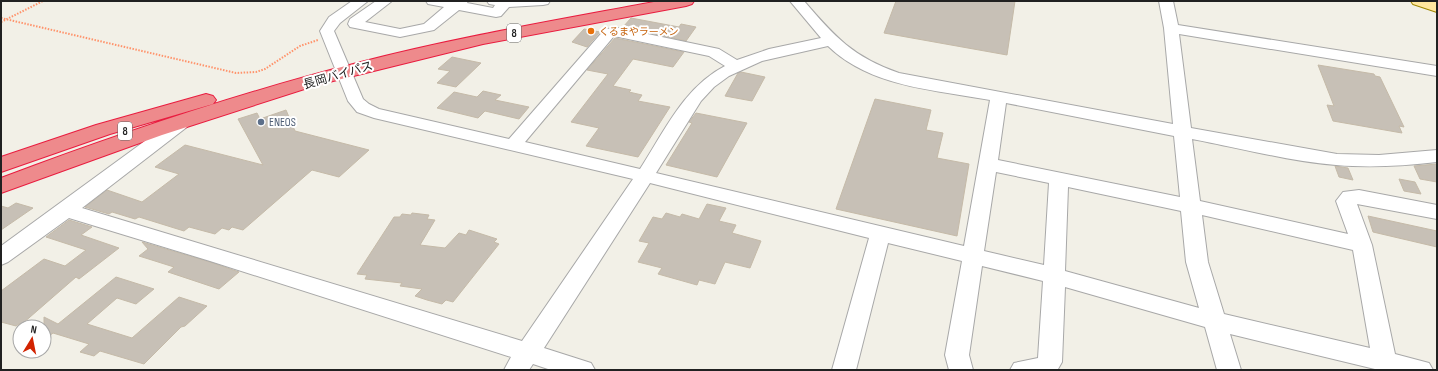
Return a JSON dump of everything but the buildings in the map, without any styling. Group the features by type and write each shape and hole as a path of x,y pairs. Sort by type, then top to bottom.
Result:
{"highway":[{"name":"長岡バイパス","path":"1,186 342,69 453,36 636,1"},
{"name":"長岡バイパス","path":"1,176 144,124 250,89 462,44 686,1"},
{"path":"1,165 70,140 148,115 250,89"},
{"path":"1,197 181,123"}],"main road":[{"path":"1419,1 1437,7"}],"street":[{"path":"361,1 334,20 329,26 328,37 356,101 363,108 385,116 645,176 880,233 1055,276 1215,321 1421,370"},
{"path":"385,1 355,22 355,24 400,33 429,27 458,3"},
{"path":"433,1 458,3 496,13 500,2 543,1"},
{"path":"797,1 830,41 845,54 871,70 895,77 1183,132 1348,161 1396,162 1437,156"},
{"path":"1166,1 1171,28 1197,262 1229,370"},
{"path":"1171,28 1437,71"},
{"path":"513,145 610,32 619,32 714,52 735,65"},
{"path":"522,362 621,214 694,98 705,85 735,65 770,53 830,41"},
{"path":"961,370 957,355 999,97"},
{"path":"1,257 181,123"},
{"path":"988,164 1191,206 1362,245"},
{"path":"1022,370 1044,368 1050,362 1059,179"},
{"path":"1384,360 1362,245 1346,201 1350,197 1437,212"},
{"path":"66,210 293,279 522,362 583,370"},
{"path":"844,370 880,233"}],"path":[{"path":"1,22 43,1"},
{"path":"1,18 236,73 256,72 265,69 300,46 328,37"}],"place":[{"name":"くるまやラーメン","path":"591,31"},
{"name":"ENEOS","path":"261,122"}]}
